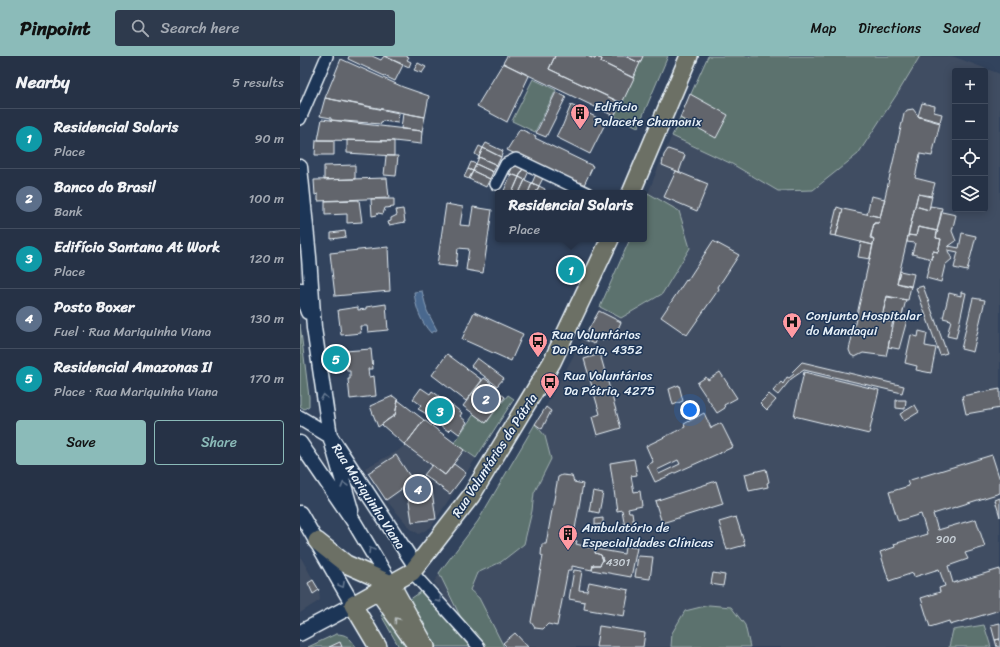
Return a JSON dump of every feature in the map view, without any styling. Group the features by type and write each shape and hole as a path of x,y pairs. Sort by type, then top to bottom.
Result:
{"main road":[{"path":"632,190 688,56"},
{"name":"Rua Voluntários da Pátria","path":"300,632 384,588 414,569 471,496 536,390 552,362 609,242"},
{"path":"317,541 346,564 384,588 426,647"},
{"path":"384,588 388,608 418,647"},
{"path":"353,605 378,647"}],"street":[{"path":"300,119 327,56"},
{"path":"496,184 506,164 516,159 580,190"},
{"name":"Rua Mariquinha Viana","path":"300,168 309,257 314,328 330,436 414,569"},
{"name":"Rua Mariquinha Viana","path":"300,290 314,328"},
{"path":"300,418 330,436 354,522 384,588"},
{"path":"300,443 354,522"},
{"path":"300,513 353,605"},
{"path":"414,569 479,647"}],"shaded area":[{"name":"Conjunto Hospitalar do Mandaqui","path":"708,56 952,56 984,68 952,68 952,212 988,212 988,70 1000,74 1000,647 485,647 463,622 434,582 478,521 550,399 600,307 629,242 647,242 647,196 661,160"},
{"path":"424,420 476,458 431,527 419,534 411,529 386,500 365,468 398,451 405,445"},
{"path":"300,556 319,590 320,600 300,613"}],"green space":[{"path":"643,56 668,56 638,127 614,116"},
{"path":"708,56 920,56 858,154 813,190 778,191 732,164 672,136"},
{"path":"533,79 556,90 535,132 512,121"},
{"path":"648,193 679,211 690,248 662,294 621,318 600,307 629,242 647,242"},
{"path":"300,324 309,397 309,406 304,409 300,406"},
{"path":"508,395 514,399 476,458 454,443 474,414 486,423"},
{"path":"535,424 545,436 551,459 534,493 532,511 524,544 501,562 477,573 470,590 479,598 504,647 485,647 463,622 439,573 478,521"},
{"path":"425,589 479,647 430,647 406,602"},
{"path":"709,605 731,607 745,625 750,647 671,647 672,633 685,611"},
{"path":"386,613 407,647 399,647 381,615"},
{"path":"984,625 991,647 949,647 953,630"},
{"path":"336,634 348,637 356,647 308,647"}],"water":[{"path":"422,291 427,311 437,330 431,333 421,319 416,303 414,292"}],"building":[{"path":"349,56 372,56 381,60 384,56 403,65 395,81 348,59"},
{"path":"384,56 406,56 409,57 407,60 411,62 409,67"},
{"path":"507,56 555,56 549,69 621,103 614,116 503,63"},
{"path":"555,56 587,56 595,59 596,57 602,59 601,62 634,78 622,103 549,69"},
{"path":"587,56 625,56 640,63 633,78 601,62 602,59 596,57 595,59"},
{"path":"625,56 643,56 640,63"},
{"path":"341,59 403,87 429,96 425,117 325,98"},
{"path":"418,63 426,67 422,73 414,70"},
{"path":"503,63 529,76 507,122 477,106"},
{"path":"556,92 566,97 546,137 536,133"},
{"path":"690,94 728,115 716,138 680,118"},
{"path":"325,98 399,113 398,123 382,121 381,124 331,120 331,118 320,116"},
{"path":"922,103 935,106 934,112 942,114 940,122 918,116"},
{"name":"Edifício Palacete Chamonix","path":"571,105 606,122 590,154 556,137"},
{"path":"913,109 919,117 940,123 932,156 920,154 915,178 935,183 931,197 918,194 897,283 911,286 908,300 887,297 881,320 894,322 886,356 863,353 855,357 851,355 849,350 874,239 871,237 874,223 879,223 904,114 907,110"},
{"path":"403,113 425,117 422,131 401,129"},
{"path":"322,119 422,131 421,144 394,141 318,140"},
{"path":"520,129 536,136 535,138 593,166 583,187 507,150"},
{"path":"316,140 334,140 334,155 315,155"},
{"path":"347,140 394,141 394,156 347,153"},
{"path":"486,143 503,151 501,157 483,148"},
{"path":"479,146 483,148 479,157 475,154"},
{"path":"483,148 501,157 497,165 479,157"},
{"path":"668,149 685,155 679,172 662,165 664,155"},
{"path":"386,156 398,156 396,176 384,175"},
{"path":"479,157 497,165 493,172 476,164"},
{"path":"471,162 476,164 473,171 468,169"},
{"path":"476,164 493,172 490,179 473,171"},
{"path":"514,164 523,168 519,177 511,174 509,175"},
{"path":"355,165 355,179 324,180 324,166"},
{"path":"523,168 529,171 525,180 519,177"},
{"path":"468,169 473,171 469,179 464,177"},
{"path":"473,171 490,179 486,187 469,179"},
{"path":"676,171 708,184 697,211 664,197"},
{"path":"511,174 519,177 513,190 504,190"},
{"path":"536,174 543,178 539,186 532,183"},
{"path":"519,177 525,180 520,190 513,190"},
{"path":"387,178 389,198 318,201 318,194 315,195 314,180"},
{"path":"525,180 532,183 529,190 520,190"},
{"path":"532,183 539,186 537,190 529,190"},
{"path":"539,186 545,189 545,190 537,190"},
{"path":"918,194 932,196 929,210 915,206"},
{"path":"871,196 885,199 880,217 867,214"},
{"path":"371,199 394,199 394,207 385,208 383,214 378,213 377,215 372,216"},
{"path":"359,200 362,222 347,223 347,214 325,215 325,201"},
{"path":"446,204 463,207 460,225 470,226 473,207 492,210 483,273 466,270 469,249 458,248 456,267 437,265"},
{"path":"915,206 929,210 930,206 942,208 937,231 918,227 916,236 908,235"},
{"path":"837,207 843,209 836,236 830,235"},
{"path":"403,209 405,222 389,225 388,222 391,221 391,218 397,215 396,210"},
{"path":"843,209 880,217 879,223 874,223 870,238 874,239 873,245 836,236"},
{"path":"942,212 956,215 952,231 956,241 949,246 948,251 952,259 945,265 941,282 926,278 933,251 938,252 941,239 936,238"},
{"path":"918,227 938,231 936,238 941,239 938,252 933,251 932,259 912,254 915,243 907,242 908,235 916,236"},
{"path":"345,231 346,237 331,239 331,233"},
{"path":"962,233 976,236 967,271 954,268 958,252 948,250 949,246 959,248"},
{"path":"713,241 739,255 718,287 719,289 687,335 661,317"},
{"path":"861,242 873,245 870,259 858,257"},
{"path":"388,247 390,291 335,296 330,253"},
{"path":"571,257 580,262 571,283 562,278"},
{"path":"900,271 914,274 911,287 897,283"},
{"path":"923,286 947,353 940,355 916,288"},
{"path":"961,292 966,293 956,338 947,336 951,320 943,318 949,293 961,296"},
{"path":"887,296 906,300 901,319 907,320 899,349 888,347 893,320 881,320"},
{"path":"973,298 985,300 973,352 961,349"},
{"path":"386,304 388,330 368,332 367,326 360,326 361,333 341,335 338,310 358,307 358,310 366,309 366,307"},
{"path":"599,311 621,322 614,338 606,334 603,341 597,337 594,344 583,339"},
{"path":"474,312 523,334 511,361 462,339"},
{"path":"919,331 927,333 925,346 936,348 931,373 916,370 917,366 905,363 911,335 918,337"},
{"path":"371,349 373,369 368,369 369,377 374,376 376,396 350,399 348,379 350,379 350,371 347,371 345,351"},
{"path":"333,353 339,353 340,364 334,364"},
{"path":"447,354 482,380 466,401 432,375"},
{"path":"600,354 621,428 597,435 592,417 600,414 584,359"},
{"path":"477,358 504,378 497,386 471,366"},
{"path":"802,362 904,386 902,393 804,370 791,379 778,395 773,391 781,382 783,384 787,377 789,378 794,374 792,372"},
{"path":"720,372 737,398 724,405 725,408 717,413 697,383 706,377 708,380"},
{"path":"804,372 879,390 869,434 794,416"},
{"path":"484,378 491,383 489,385 505,397 486,423 463,406"},
{"path":"679,385 683,401 673,405 669,389"},
{"path":"421,388 430,394 432,391 443,399 441,402 449,408 452,405 462,413 460,416 467,422 459,434 451,428 448,431 437,423 439,421 418,409 421,405 413,399"},
{"path":"1000,389 1000,408 966,414 962,396"},
{"path":"769,394 776,400 767,410 760,403"},
{"path":"393,396 398,400 395,415 378,427 370,406"},
{"path":"398,400 424,420 405,445 382,425 395,415"},
{"path":"896,400 906,400 905,409 896,408"},
{"path":"915,405 919,412 904,421 900,414"},
{"path":"546,407 551,411 542,429 535,424"},
{"path":"704,413 711,428 721,423 733,447 655,482 647,465 653,462 646,446 685,427 684,424","holes":["678,460 680,464 659,474 657,470"]},
{"path":"424,420 464,450 445,475 405,445"},
{"path":"396,455 413,481 386,500 368,473"},
{"path":"992,455 1000,480 1000,493 933,514 938,530 976,519 985,547 965,553 968,559 948,566 953,583 1000,569 1000,610 950,625 949,621 930,627 921,598 940,592 939,588 945,586 939,569 914,577 913,573 889,581 880,552 895,547 894,544 927,534 921,514 898,521 889,492 909,486 907,481"},
{"path":"634,459 637,475 631,476 634,492 640,491 642,506 628,509 629,512 632,512 634,526 625,527 622,510 617,511 610,463"},
{"path":"454,464 466,473 450,494 424,475 432,465 445,475"},
{"path":"766,469 769,482 767,483 768,487 749,491 745,474"},
{"name":"Ambulatório de Especialidades Clínicas","path":"562,475 572,476 574,482 583,484 573,540 577,541 576,544 596,549 595,553 601,555 603,560 600,565 593,565 592,570 572,566 572,570 568,570 557,626 548,624 543,629 535,628 531,622 543,556 541,555 542,544 546,544 558,477"},
{"path":"716,481 723,504 662,523 655,501"},
{"path":"432,491 436,519 412,522 408,495"},
{"path":"593,491 603,493 599,513 589,511"},
{"path":"1000,498 1000,517 995,500"},
{"path":"736,517 745,545 727,550 719,522"},
{"path":"603,518 603,524 595,525 595,519"},
{"name":"Ambulatório de Especialidades Clínicas","path":"625,546 637,548 631,577 592,570 593,565 600,565 603,560 601,555 595,553 596,549 624,554"},
{"path":"638,556 653,557 650,579 635,577"},
{"path":"574,570 582,571 579,590 587,591 589,582 629,590 624,616 584,609 585,602 569,599"},
{"path":"713,573 725,575 723,586 711,584"},
{"path":"313,580 319,590 313,594 308,583"},
{"path":"1000,623 1000,639 995,640 991,625"},
{"path":"599,626 645,633 643,647 596,647"},
{"path":"515,633 528,647 507,647 503,643"},
{"path":"1000,639 1000,647 997,647 995,640"},
{"path":"340,642 342,647 329,647"}],"place":[{"name":"Edifício Palacete Chamonix","path":"580,130"},
{"name":"Residencial Solaris","path":"571,270"},
{"name":"Conjunto Hospitalar do Mandaqui","path":"792,339"},
{"name":"Rua Voluntários Da Pátria, 4352","path":"538,358"},
{"name":"Residencial Amazonas II","path":"336,359"},
{"name":"Banco do Brasil","path":"486,399"},
{"name":"Rua Voluntários Da Pátria, 4275","path":"550,399"},
{"name":"Edifício Santana At Work","path":"440,411"},
{"name":"Posto Boxer","path":"418,489"},
{"name":"Ambulatório de Especialidades Clínicas","path":"568,551"}]}
